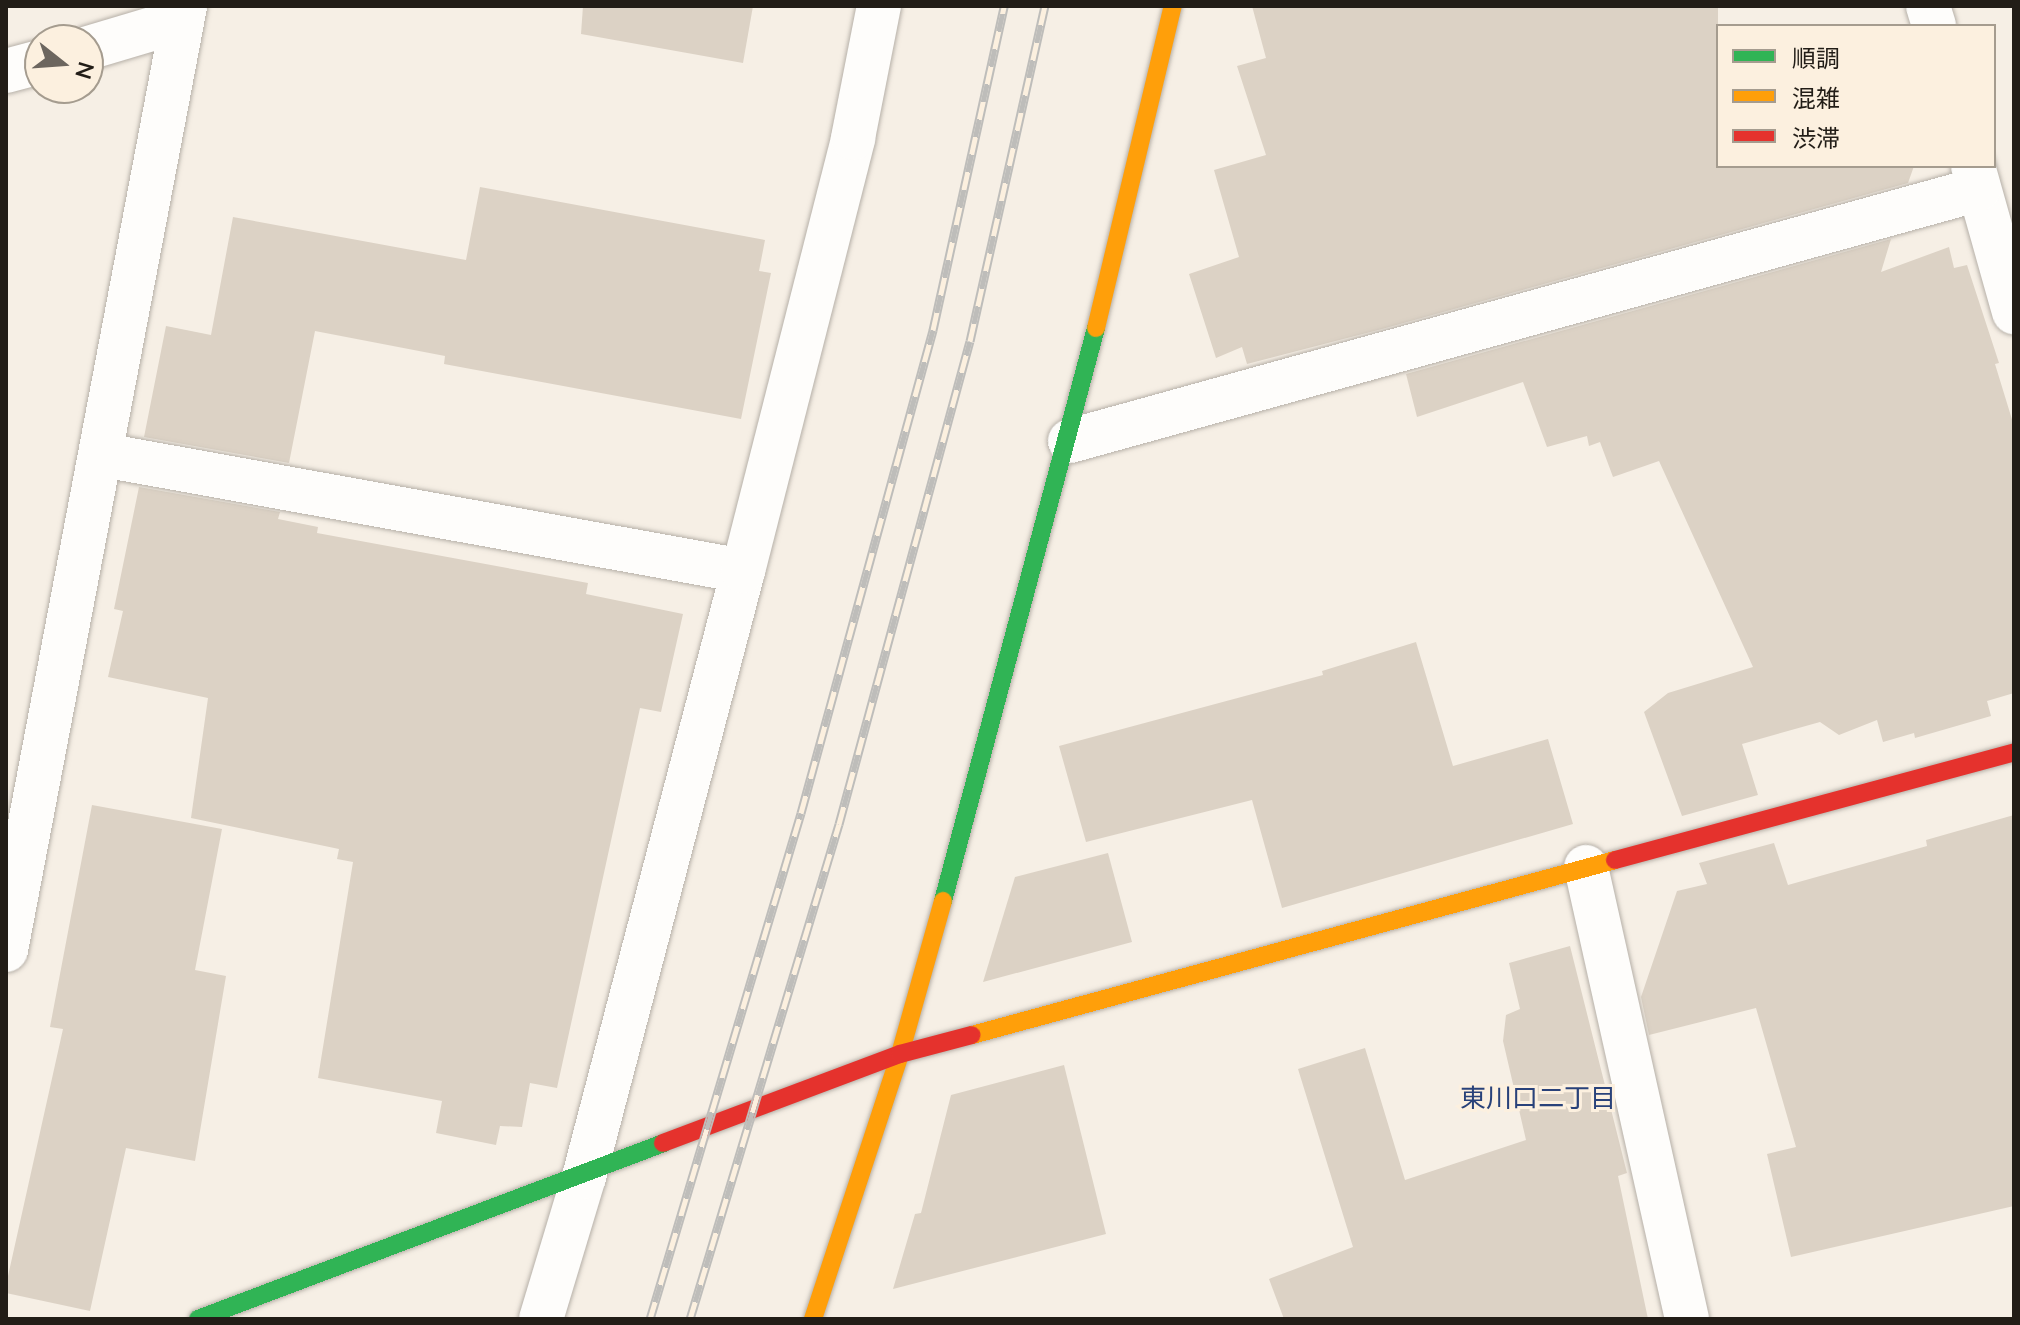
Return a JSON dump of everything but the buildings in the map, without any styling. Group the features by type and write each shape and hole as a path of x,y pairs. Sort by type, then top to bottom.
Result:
{"street":[{"path":"541,1319 584,1177 743,571 853,138 879,6"},
{"path":"813,1319 900,1054 1070,441 1173,6"},
{"path":"104,42 184,13"},
{"path":"7,940 103,455 184,13"},
{"path":"1070,441 1976,178 2014,312"},
{"path":"103,455 743,571"},
{"path":"198,1319 584,1177 900,1054 2014,752"},
{"path":"1586,867 1687,1319"}],"railway":[{"path":"650,1319 801,813 933,330 1004,6"},
{"path":"690,1319 839,824 970,341 1045,6"}],"traffic: fast":[{"path":"943,901 1096,328"},
{"path":"198,1319 663,1143"}],"traffic: slow":[{"path":"1096,328 1173,6"},
{"path":"972,1035 1615,860"},
{"path":"813,1319 900,1054 943,901"}],"traffic: jam":[{"path":"1615,860 2014,752"},
{"path":"663,1143 900,1054 972,1035"}],"district":[{"name":"東川口二丁目","path":"1538,1098"}]}
